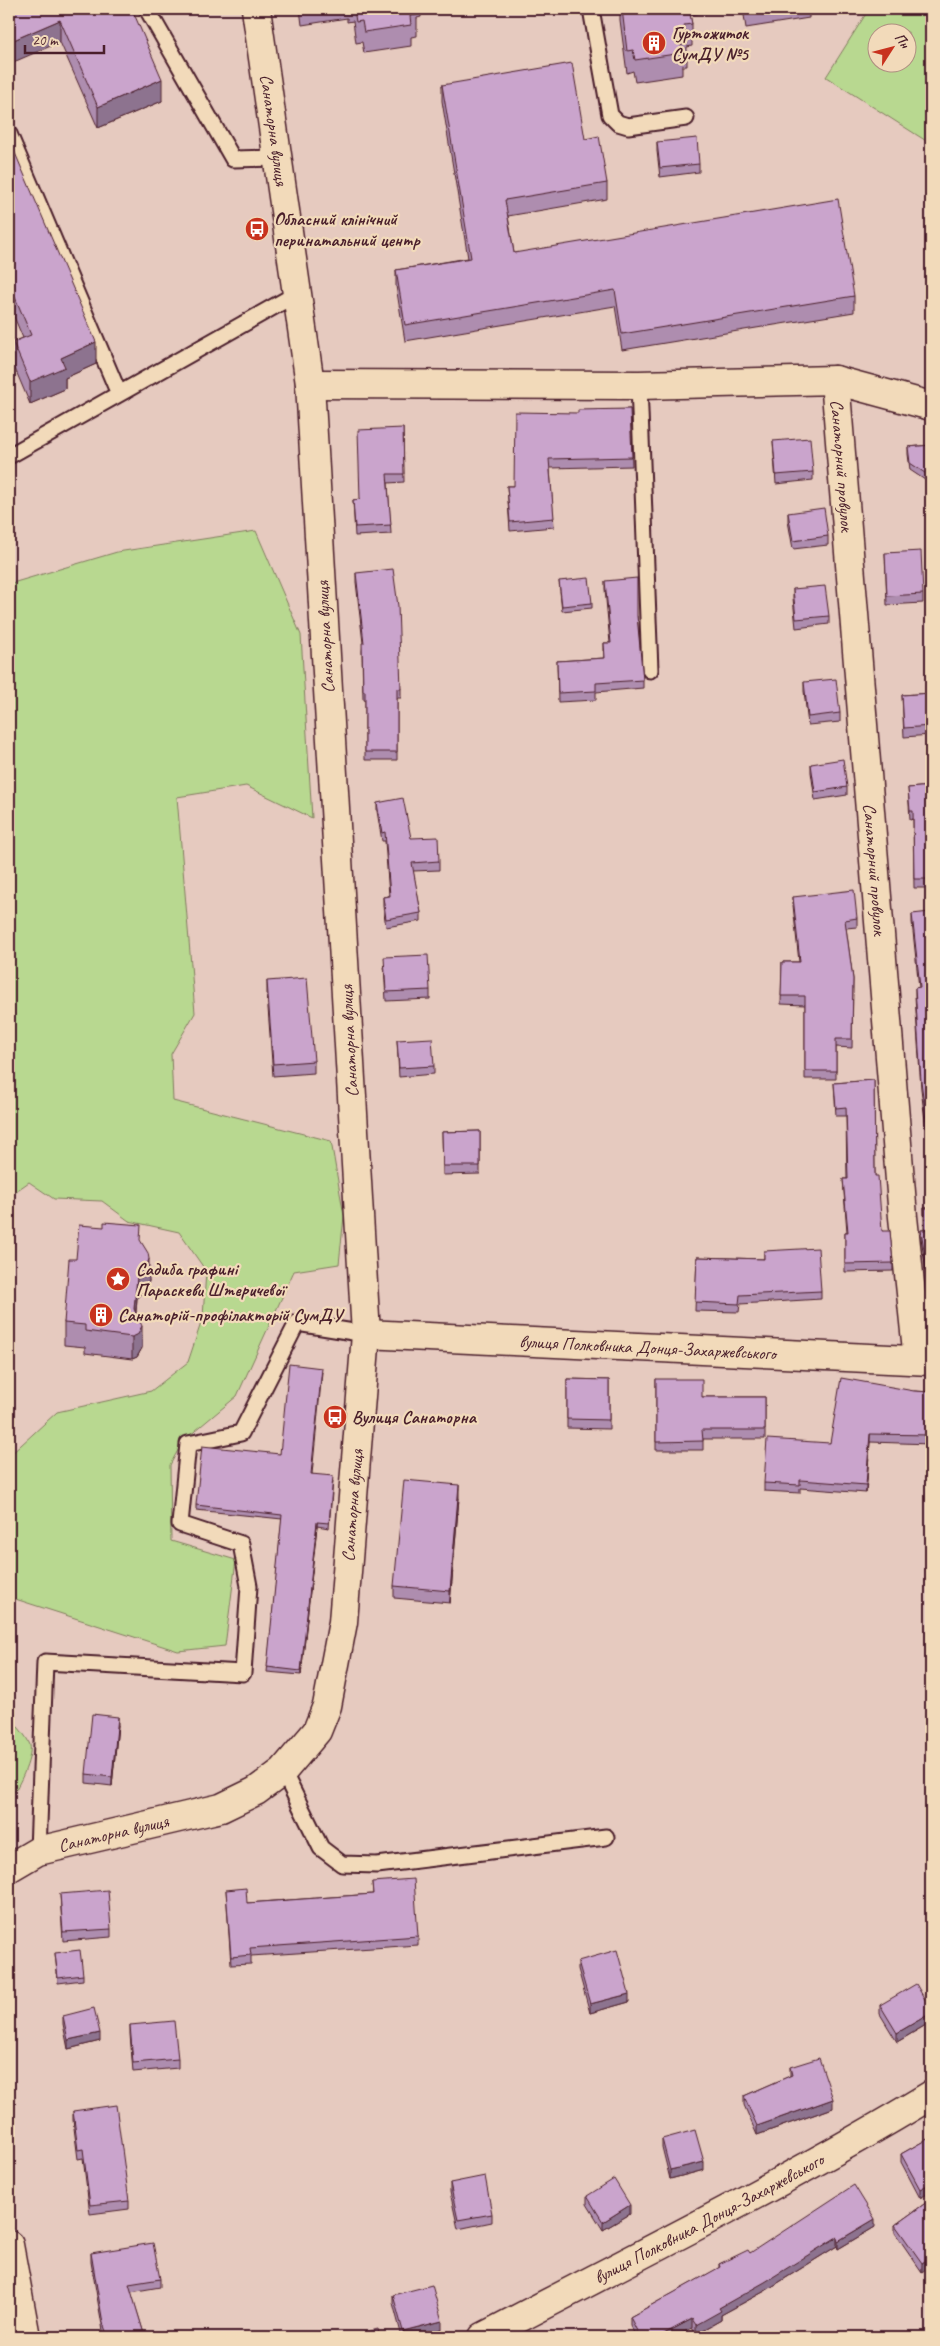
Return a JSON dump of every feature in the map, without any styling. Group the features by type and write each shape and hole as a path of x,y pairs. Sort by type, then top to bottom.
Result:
{"street":[{"name":"Санаторна вулиця","path":"11,1866 38,1851 221,1808 256,1791 283,1771 318,1730 327,1706 343,1622 366,1334 310,384 256,9"},
{"path":"310,384 639,385 835,380 931,406"},
{"name":"Санаторний провулок","path":"835,380 902,1206 925,1361"},
{"name":"вулиця Полковника Донця-Захаржевського","path":"366,1334 925,1361"},
{"name":"вулиця Полковника Донця-Захаржевського","path":"483,2337 888,2122 931,2095"},
{"path":"9,2245 26,2337"}],"lane":[{"path":"147,9 233,159 278,158"},
{"path":"591,9 610,115 618,123 628,126 686,118"},
{"path":"9,134 119,394"},
{"path":"9,456 298,293"},
{"path":"639,385 650,670"},
{"path":"38,1851 45,1662 243,1673 249,1586 241,1544 180,1524 188,1444 241,1433 297,1323 366,1334"},
{"path":"283,1771 321,1848 342,1864 377,1865 606,1837"}],"green space":[{"path":"869,9 931,9 931,144 826,77"},
{"path":"256,531 301,635 312,818 246,786 177,797 195,1013 171,1054 173,1101 331,1141 344,1216 339,1264 294,1271 237,1396 183,1441 170,1465 171,1541 236,1560 225,1646 178,1651 9,1597 9,1456 57,1412 151,1391 188,1362 203,1317 206,1271 179,1232 129,1221 102,1201 54,1199 29,1182 9,1196 9,584 117,552"},
{"path":"9,1716 26,1738 30,1745 30,1751 24,1774 9,1799"}],"building":[{"path":"9,9 132,9 162,79 98,107 60,20 9,42"},
{"path":"354,9 416,9 417,15 410,16 411,25 364,32 362,21 356,22"},
{"name":"Гуртожиток СумДУ №5","path":"622,9 689,9 692,24 684,25 687,44 681,45 682,53 635,60 633,50 627,51"},
{"path":"572,63 585,139 599,136 607,183 505,200 514,253 838,199 854,296 622,334 615,290 405,325 396,270 471,258 442,85"},
{"path":"697,138 699,164 660,168 657,142"},
{"path":"9,139 96,342 61,358 65,367 30,382 13,342 31,335 9,283"},
{"path":"630,409 632,457 549,459 554,518 510,522 507,486 514,486 515,412 578,413 578,410"},
{"path":"403,428 404,474 387,474 391,525 355,527 353,500 360,499 358,430"},
{"path":"810,438 813,472 776,475 773,441"},
{"path":"931,445 931,477 910,463 908,447"},
{"path":"824,508 828,536 793,541 788,513"},
{"path":"921,551 923,594 887,596 885,553"},
{"path":"393,569 398,606 401,689 397,689 397,752 365,752 365,691 363,691 362,643 364,643 356,573"},
{"path":"589,578 592,603 562,606 559,581"},
{"path":"637,578 637,616 643,680 596,683 596,691 558,693 557,661 605,658 604,643 611,643 605,581"},
{"path":"825,586 829,616 796,619 793,589"},
{"path":"836,679 840,713 808,717 804,682"},
{"path":"931,693 931,726 904,728 902,695"},
{"path":"843,759 847,787 815,792 811,764"},
{"path":"931,786 931,879 914,879 913,811 910,811 908,788"},
{"path":"403,798 411,838 438,837 439,861 412,863 421,913 386,919 383,897 390,896 385,832 382,833 377,803"},
{"path":"854,890 857,918 845,920 853,979 852,1039 836,1039 836,1071 805,1071 805,996 781,996 782,962 800,962 793,897"},
{"path":"930,912 931,1119 926,1120 921,1081 915,988 920,987 912,914"},
{"path":"428,955 430,990 386,992 384,957"},
{"path":"307,978 314,1061 273,1064 267,981"},
{"path":"432,1038 434,1066 399,1068 397,1040"},
{"path":"874,1080 875,1176 878,1176 882,1231 890,1231 893,1263 845,1264 845,1232 848,1232 843,1179 848,1179 846,1107 836,1108 834,1083"},
{"path":"480,1131 480,1166 443,1166 442,1132"},
{"path":"924,1208 931,1208 931,1276 928,1276 921,1230 925,1230"},
{"name":"Санаторій-профілакторій СумДУ","path":"104,1222 141,1225 140,1240 148,1253 147,1265 137,1277 134,1309 142,1326 137,1335 132,1337 85,1331 85,1325 64,1323 69,1259 76,1259 79,1225 104,1227"},
{"path":"818,1248 821,1291 740,1295 739,1304 695,1302 697,1257 764,1259 764,1251"},
{"path":"289,1364 322,1368 311,1474 333,1476 329,1523 317,1522 301,1671 267,1667 282,1515 196,1505 202,1446 280,1454"},
{"path":"841,1378 914,1391 931,1392 931,1435 870,1434 866,1485 800,1480 800,1485 764,1483 767,1439 830,1443"},
{"path":"567,1379 609,1380 609,1420 567,1419"},
{"path":"656,1379 702,1379 702,1397 765,1397 765,1430 702,1430 703,1441 656,1442"},
{"path":"404,1480 459,1485 450,1591 394,1586"},
{"path":"92,1714 118,1717 112,1777 86,1774"},
{"path":"414,1879 418,1936 250,1948 251,1955 231,1957 226,1890 246,1888 247,1903 373,1894 372,1882"},
{"path":"108,1890 111,1929 63,1932 60,1894"},
{"path":"80,1950 83,1975 58,1978 55,1953"},
{"path":"617,1950 629,1994 590,2004 578,1961"},
{"path":"916,1984 931,2013 897,2033 880,2005"},
{"path":"94,2008 100,2033 68,2040 63,2016"},
{"path":"174,2021 178,2059 133,2063 130,2025"},
{"path":"819,2058 833,2099 757,2126 744,2096 792,2075 790,2067"},
{"path":"116,2105 129,2201 90,2205 83,2149 78,2150 73,2111"},
{"path":"695,2130 704,2162 670,2170 662,2139"},
{"path":"931,2137 931,2183 920,2189 901,2154"},
{"path":"485,2176 492,2214 458,2220 450,2183"},
{"path":"614,2179 630,2205 603,2222 587,2196"},
{"path":"854,2185 875,2219 838,2241 837,2237 719,2308 721,2311 696,2325 692,2319 658,2337 640,2337 630,2317 720,2267 719,2264 748,2250 750,2253"},
{"path":"927,2202 931,2207 931,2257 922,2263 895,2225"},
{"path":"153,2243 160,2279 129,2284 145,2337 108,2337 103,2323 91,2253"},
{"path":"432,2285 442,2321 403,2331 393,2295"},
{"path":"378,2329 380,2337 349,2337"}],"place":[{"name":"Гуртожиток СумДУ №5","path":"654,43"},
{"name":"Обласний клінічний перинатальний центр","path":"257,229"},
{"name":"Садиба графині Параскеви Штеричевої","path":"118,1279"},
{"name":"Санаторій-профілакторій СумДУ","path":"101,1315"},
{"name":"Вулиця Санаторна","path":"335,1417"}]}
